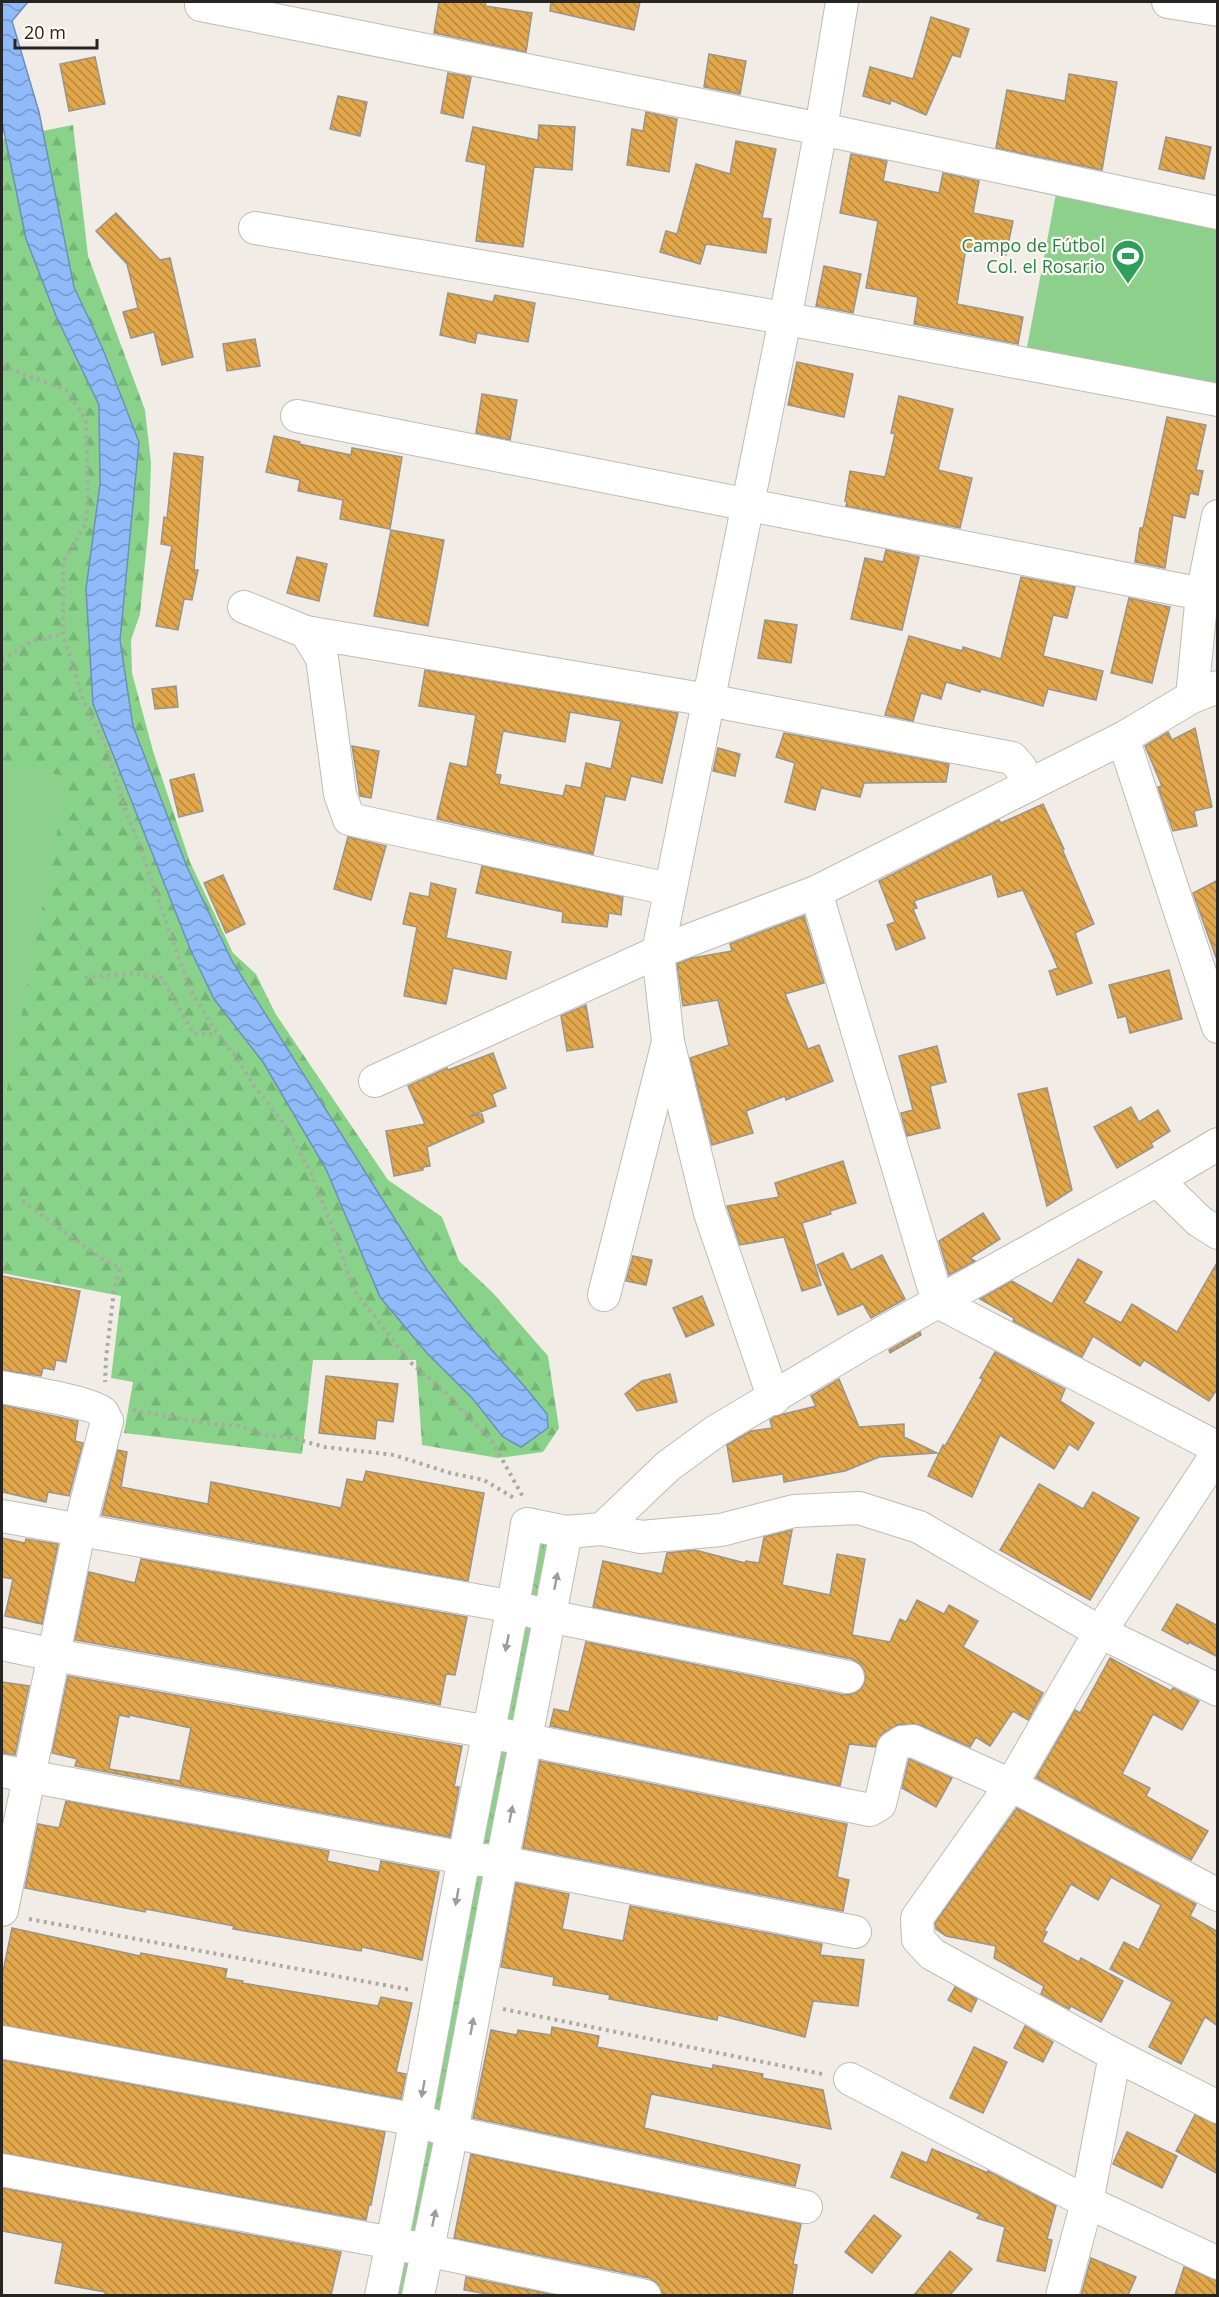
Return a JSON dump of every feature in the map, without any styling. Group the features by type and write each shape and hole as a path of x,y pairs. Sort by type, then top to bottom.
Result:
{"street":[{"path":"774,1399 710,1213 668,1042 658,952 785,319 821,129 842,2"},
{"path":"1168,2 1218,10"},
{"path":"201,5 821,129 1218,213"},
{"path":"255,228 785,319 1218,400"},
{"path":"297,416 1202,594"},
{"path":"375,1081 658,952 816,892 1123,738 1205,692 1202,594 1218,516"},
{"path":"244,607 306,632 708,700 1012,758 1020,766 1029,785"},
{"path":"306,632 322,658 340,794 349,819 669,889"},
{"path":"1123,738 1218,1027"},
{"path":"816,892 938,1302 1218,1448"},
{"path":"604,1295 668,1042"},
{"path":"602,1530 668,1466 716,1431 774,1399 864,1343 1158,1180 1218,1144"},
{"path":"1158,1180 1199,1221 1218,1233"},
{"path":"2,1388 67,1400 104,1413 107,1421 80,1531 54,1655 15,1774 2,1910"},
{"path":"1218,1452 1100,1632 1011,1785 917,1918 918,1939 932,1954 1116,2055 1218,2107"},
{"path":"381,2295 417,2120 464,1858 514,1607 527,1515 566,1532 602,1530 641,1537 721,1530 794,1511 859,1508 919,1527 1100,1632 1218,1690"},
{"path":"2,1516 514,1607 848,1677"},
{"path":"418,2295 452,2132 566,1532"},
{"path":"2,1644 489,1732 870,1810 880,1804 893,1748 902,1742 913,1741 1011,1785 1218,1894"},
{"path":"15,1774 464,1858 502,1862 855,1932"},
{"path":"2,2042 417,2120 452,2132 806,2207"},
{"path":"1062,2295 1087,2202 1116,2055"},
{"path":"850,2079 1087,2202 1218,2263"},
{"path":"2,2170 392,2243 645,2295"}],"path":[{"path":"2,366 66,390 86,419 88,500 85,525 63,562 63,634 83,700 106,747 128,818 189,987 254,1086 285,1125 311,1173 354,1290 410,1362 443,1390 492,1441 527,1515"},
{"path":"2,660 32,641 63,634"},
{"path":"85,978 130,974 162,978 194,1034 218,1034"},
{"path":"22,1201 105,1261 120,1268 114,1291 104,1391"},
{"path":"130,1410 205,1423 239,1426 260,1434 326,1446 394,1455 450,1473 484,1480 527,1515"}],"green space":[{"path":"73,125 88,256 145,410 151,463 149,522 140,614 131,640 132,673 153,751 190,862 233,953 256,974 275,1013 388,1180 442,1217 459,1261 493,1293 548,1356 559,1428 543,1452 498,1458 422,1445 416,1360 313,1360 302,1454 124,1433 133,1382 111,1378 121,1296 2,1273 2,139"},
{"name":"Campo de Fútbol Col. el Rosario","path":"1058,183 1217,213 1217,395 1025,358"},
{"path":"2,762 68,777 2,1115"},
{"path":"531,1536 561,1536 415,2295 383,2296"}],"water":[{"path":"2,2 28,2 12,21 39,112 74,287 102,347 139,442 120,640 133,726 187,867 232,961 427,1270 470,1326 547,1414 548,1428 521,1447 503,1437 473,1399 426,1352 380,1297 326,1169 263,1062 214,999 191,951 93,704 86,589 100,484 99,405 56,316 26,239 2,122"}],"building":[{"path":"439,2 486,2 485,6 532,13 526,52 434,33"},
{"path":"551,2 640,2 634,30 550,11"},
{"path":"931,17 969,29 960,57 952,55 926,115 891,100 890,104 863,96 870,67 913,79"},
{"path":"709,54 746,61 740,94 704,87"},
{"path":"95,57 105,104 69,111 60,64"},
{"path":"448,73 471,77 463,118 441,113"},
{"path":"1069,74 1117,82 1102,170 996,148 1007,90 1065,101"},
{"path":"338,96 367,102 360,136 330,129"},
{"path":"646,112 677,119 669,172 627,165 632,129 643,131"},
{"path":"539,125 575,127 572,170 534,167 523,247 476,241 486,165 466,161 473,127 538,140"},
{"path":"1166,137 1211,147 1204,179 1159,169"},
{"path":"736,141 776,149 762,218 771,219 766,253 706,244 700,264 660,252 666,231 677,234 696,164 730,174"},
{"path":"851,154 887,161 883,181 939,193 943,173 979,181 973,213 1013,221 1006,255 966,248 957,304 1023,317 1018,344 914,324 918,297 866,288 878,221 840,213"},
{"path":"116,213 160,260 170,258 193,357 162,365 154,332 131,338 123,312 138,308 127,264 96,231"},
{"path":"824,266 861,274 853,313 816,306"},
{"path":"448,293 493,302 495,295 535,303 528,342 477,333 475,343 440,335"},
{"path":"255,339 260,366 227,371 223,344"},
{"path":"797,362 853,374 844,417 788,405"},
{"path":"482,394 517,400 510,440 476,433"},
{"path":"899,396 953,409 938,470 972,478 960,528 846,506 850,471 885,477 895,434 891,433"},
{"path":"1167,417 1206,425 1196,470 1203,471 1198,495 1190,493 1185,518 1173,515 1165,568 1135,562 1140,528 1143,528"},
{"path":"274,436 351,455 352,448 402,457 390,529 340,519 343,500 298,491 300,480 266,472"},
{"path":"174,453 203,457 194,570 198,570 192,600 184,599 178,630 156,626 172,546 161,544 164,517 167,518"},
{"path":"391,530 444,540 428,626 374,616"},
{"path":"886,550 919,557 902,630 851,619 865,558 883,562"},
{"path":"297,557 327,564 319,601 287,593"},
{"path":"1021,577 1075,587 1067,618 1053,615 1043,656 1103,671 1096,700 1048,689 1043,706 946,682 941,699 921,693 913,721 885,715 909,636 962,651 963,647 1001,659"},
{"path":"1129,598 1170,607 1152,683 1111,673"},
{"path":"765,620 797,625 791,663 758,658"},
{"path":"425,670 678,713 662,783 631,776 625,800 605,796 593,854 437,819 450,763 467,767 476,715 419,706","holes":["570,712 621,721 611,769 586,763 581,788 566,785 563,796 499,784 501,775 495,774 503,731 565,742"]},
{"path":"176,686 178,707 155,709 152,689"},
{"path":"1195,728 1212,807 1194,811 1197,826 1173,831 1158,787 1162,786 1145,746 1168,732 1172,740"},
{"path":"784,733 949,764 946,782 864,783 860,797 821,788 815,810 785,802 795,763 776,757"},
{"path":"352,746 379,751 371,798 360,796"},
{"path":"718,748 740,754 735,776 713,771"},
{"path":"194,774 203,811 179,817 170,780"},
{"path":"1043,804 1094,924 1075,933 1092,983 1057,995 1049,971 1058,968 1023,890 998,897 992,874 914,901 917,908 913,909 925,938 896,950 887,925 895,922 879,881 999,820 1001,823"},
{"path":"348,837 386,846 371,900 334,889"},
{"path":"482,866 623,897 621,915 609,913 607,927 562,922 563,912 476,893"},
{"path":"223,875 245,924 226,933 204,883"},
{"path":"1218,880 1218,963 1193,893"},
{"path":"431,883 456,889 446,938 511,952 506,979 453,968 446,1004 404,996 417,927 403,924 410,893 429,897"},
{"path":"804,916 824,983 785,994 808,1049 819,1045 833,1081 786,1100 785,1096 746,1111 753,1133 712,1145 690,1058 729,1045 718,1000 683,1006 677,964 692,958 732,951 730,944"},
{"path":"1169,970 1182,1019 1130,1033 1126,1016 1118,1018 1109,985"},
{"path":"586,1005 593,1047 567,1051 561,1016"},
{"path":"937,1046 946,1082 930,1086 940,1128 907,1136 901,1113 913,1110 899,1056"},
{"path":"493,1053 506,1088 492,1094 496,1106 470,1116 482,1114 484,1122 427,1147 430,1166 423,1167 423,1170 394,1176 386,1131 425,1124 408,1086 447,1068 448,1070"},
{"path":"1047,1088 1072,1190 1047,1206 1018,1094"},
{"path":"1131,1107 1139,1122 1158,1110 1170,1131 1151,1143 1153,1147 1117,1168 1094,1127"},
{"path":"843,1161 856,1203 802,1223 821,1285 802,1291 784,1237 740,1245 727,1206 779,1197 775,1183"},
{"path":"983,1213 1000,1239 970,1258 975,1261 949,1275 939,1241"},
{"path":"843,1253 851,1270 882,1255 905,1299 871,1318 863,1304 838,1315 817,1265"},
{"path":"633,1256 652,1260 646,1285 626,1281"},
{"path":"1078,1259 1102,1272 1084,1303 1121,1323 1132,1304 1177,1332 1218,1261 1218,1388 1209,1401 1144,1360 1140,1366 1093,1336 1082,1357 1013,1321 1014,1318 980,1299 1012,1281 1052,1304"},
{"path":"2,1276 80,1291 66,1362 56,1360 54,1370 43,1368 41,1376 2,1370"},
{"path":"702,1296 714,1325 686,1337 673,1308"},
{"path":"920,1332 921,1335 890,1353 889,1350"},
{"path":"995,1352 1065,1389 1060,1401 1094,1423 1078,1450 1069,1444 1054,1469 1000,1435 972,1497 928,1476 943,1445 945,1446 983,1379 980,1378"},
{"path":"670,1374 677,1402 637,1411 625,1394 642,1381"},
{"path":"326,1376 398,1384 393,1422 377,1420 375,1439 319,1433"},
{"path":"839,1379 859,1427 904,1424 904,1437 937,1453 879,1457 845,1471 784,1482 783,1474 733,1482 727,1445 751,1431 772,1428 770,1420 776,1416 816,1406 811,1396"},
{"path":"2,1405 78,1421 75,1441 83,1443 69,1496 48,1492 46,1502 2,1492"},
{"path":"118,1450 127,1452 121,1487 208,1504 211,1482 341,1508 347,1479 363,1482 366,1471 484,1493 468,1581 102,1515"},
{"path":"1039,1484 1083,1509 1093,1492 1139,1518 1090,1600 1000,1550"},
{"path":"792,1530 782,1585 830,1595 837,1554 865,1559 852,1635 890,1642 900,1619 906,1622 917,1600 944,1614 949,1605 978,1621 963,1647 1043,1693 1028,1720 1013,1711 990,1746 976,1737 970,1747 920,1725 900,1724 883,1733 875,1747 849,1744 840,1786 550,1726 554,1709 569,1712 586,1642 844,1695 853,1694 861,1689 865,1681 865,1672 860,1664 852,1659 593,1607 603,1561 662,1574 667,1553 695,1550 745,1563 746,1561 759,1563 764,1537"},
{"path":"2,1538 25,1543 26,1539 58,1544 42,1624 5,1616 13,1579 2,1577"},
{"path":"141,1559 467,1617 455,1675 446,1674 440,1705 75,1640 89,1572 135,1583"},
{"path":"1177,1604 1218,1626 1218,1657 1162,1630"},
{"path":"1110,1658 1171,1691 1173,1688 1199,1701 1182,1730 1153,1714 1122,1774 1150,1788 1146,1796 1208,1831 1191,1860 1036,1778 1075,1710 1080,1713"},
{"path":"68,1676 462,1746 454,1787 459,1787 450,1837 75,1766 77,1759 52,1753","holes":["119,1715 129,1717 129,1715 191,1728 180,1781 109,1769"]},
{"path":"2,1682 29,1686 15,1755 2,1753"},
{"path":"909,1759 952,1778 936,1807 902,1788"},
{"path":"540,1761 847,1824 837,1877 849,1880 843,1911 523,1848"},
{"path":"66,1801 329,1851 327,1861 379,1872 381,1861 439,1872 422,1960 362,1947 361,1951 233,1929 234,1926 146,1909 145,1912 25,1888 38,1824 59,1828"},
{"path":"1017,1808 1196,1904 1190,1916 1218,1932 1218,2026 1205,2017 1181,2064 1149,2047 1172,2002 1110,1969 1124,1942 1139,1950 1161,1905 1111,1877 1098,1900 1071,1884 1044,1931 1047,1932 1042,1942 1079,1962 1081,1958 1123,1981 1101,2022 1071,2006 1069,2009 1041,1994 1044,1986 994,1958 996,1946 946,1936 936,1929 935,1923"},
{"path":"516,1883 569,1894 562,1929 623,1941 630,1906 822,1944 820,1955 864,1960 858,2006 813,2001 805,2037 718,2015 717,2020 609,1999 610,1995 553,1985 554,1977 501,1967"},
{"path":"12,1928 140,1956 141,1953 227,1969 225,1978 243,1981 242,1983 378,2006 381,1997 412,2003 396,2072 406,2074 401,2099 2,2025 2,1976"},
{"path":"955,1987 977,1999 971,2012 948,2000"},
{"path":"1025,2026 1053,2042 1043,2062 1014,2048"},
{"path":"552,2027 599,2036 597,2047 713,2069 713,2065 763,2074 762,2078 823,2090 831,2129 651,2094 644,2128 800,2165 795,2186 473,2118 491,2030 517,2035 518,2030 551,2035"},
{"path":"974,2047 1007,2062 983,2113 950,2098"},
{"path":"2,2060 385,2132 366,2220 2,2153"},
{"path":"1195,2115 1218,2125 1218,2174 1176,2151"},
{"path":"1127,2132 1177,2156 1162,2188 1113,2164"},
{"path":"932,2149 988,2173 988,2171 1056,2206 1047,2239 1052,2240 1045,2271 997,2261 1005,2227 977,2218 980,2214 891,2177 902,2152 927,2163"},
{"path":"471,2154 801,2224 793,2264 797,2265 792,2295 662,2295 657,2283 649,2278 454,2238"},
{"path":"2,2188 341,2252 331,2295 105,2295 105,2292 55,2283 63,2243 2,2231"},
{"path":"874,2215 901,2236 872,2273 845,2252"},
{"path":"950,2251 972,2269 950,2295 914,2295"},
{"path":"1091,2258 1136,2277 1128,2295 1081,2295"},
{"path":"1184,2267 1218,2281 1218,2295 1175,2295"},
{"path":"466,2277 555,2295 493,2295 464,2290"}],"place":[{"name":"Campo de Fútbol Col. el Rosario","path":"1128,285"}]}
